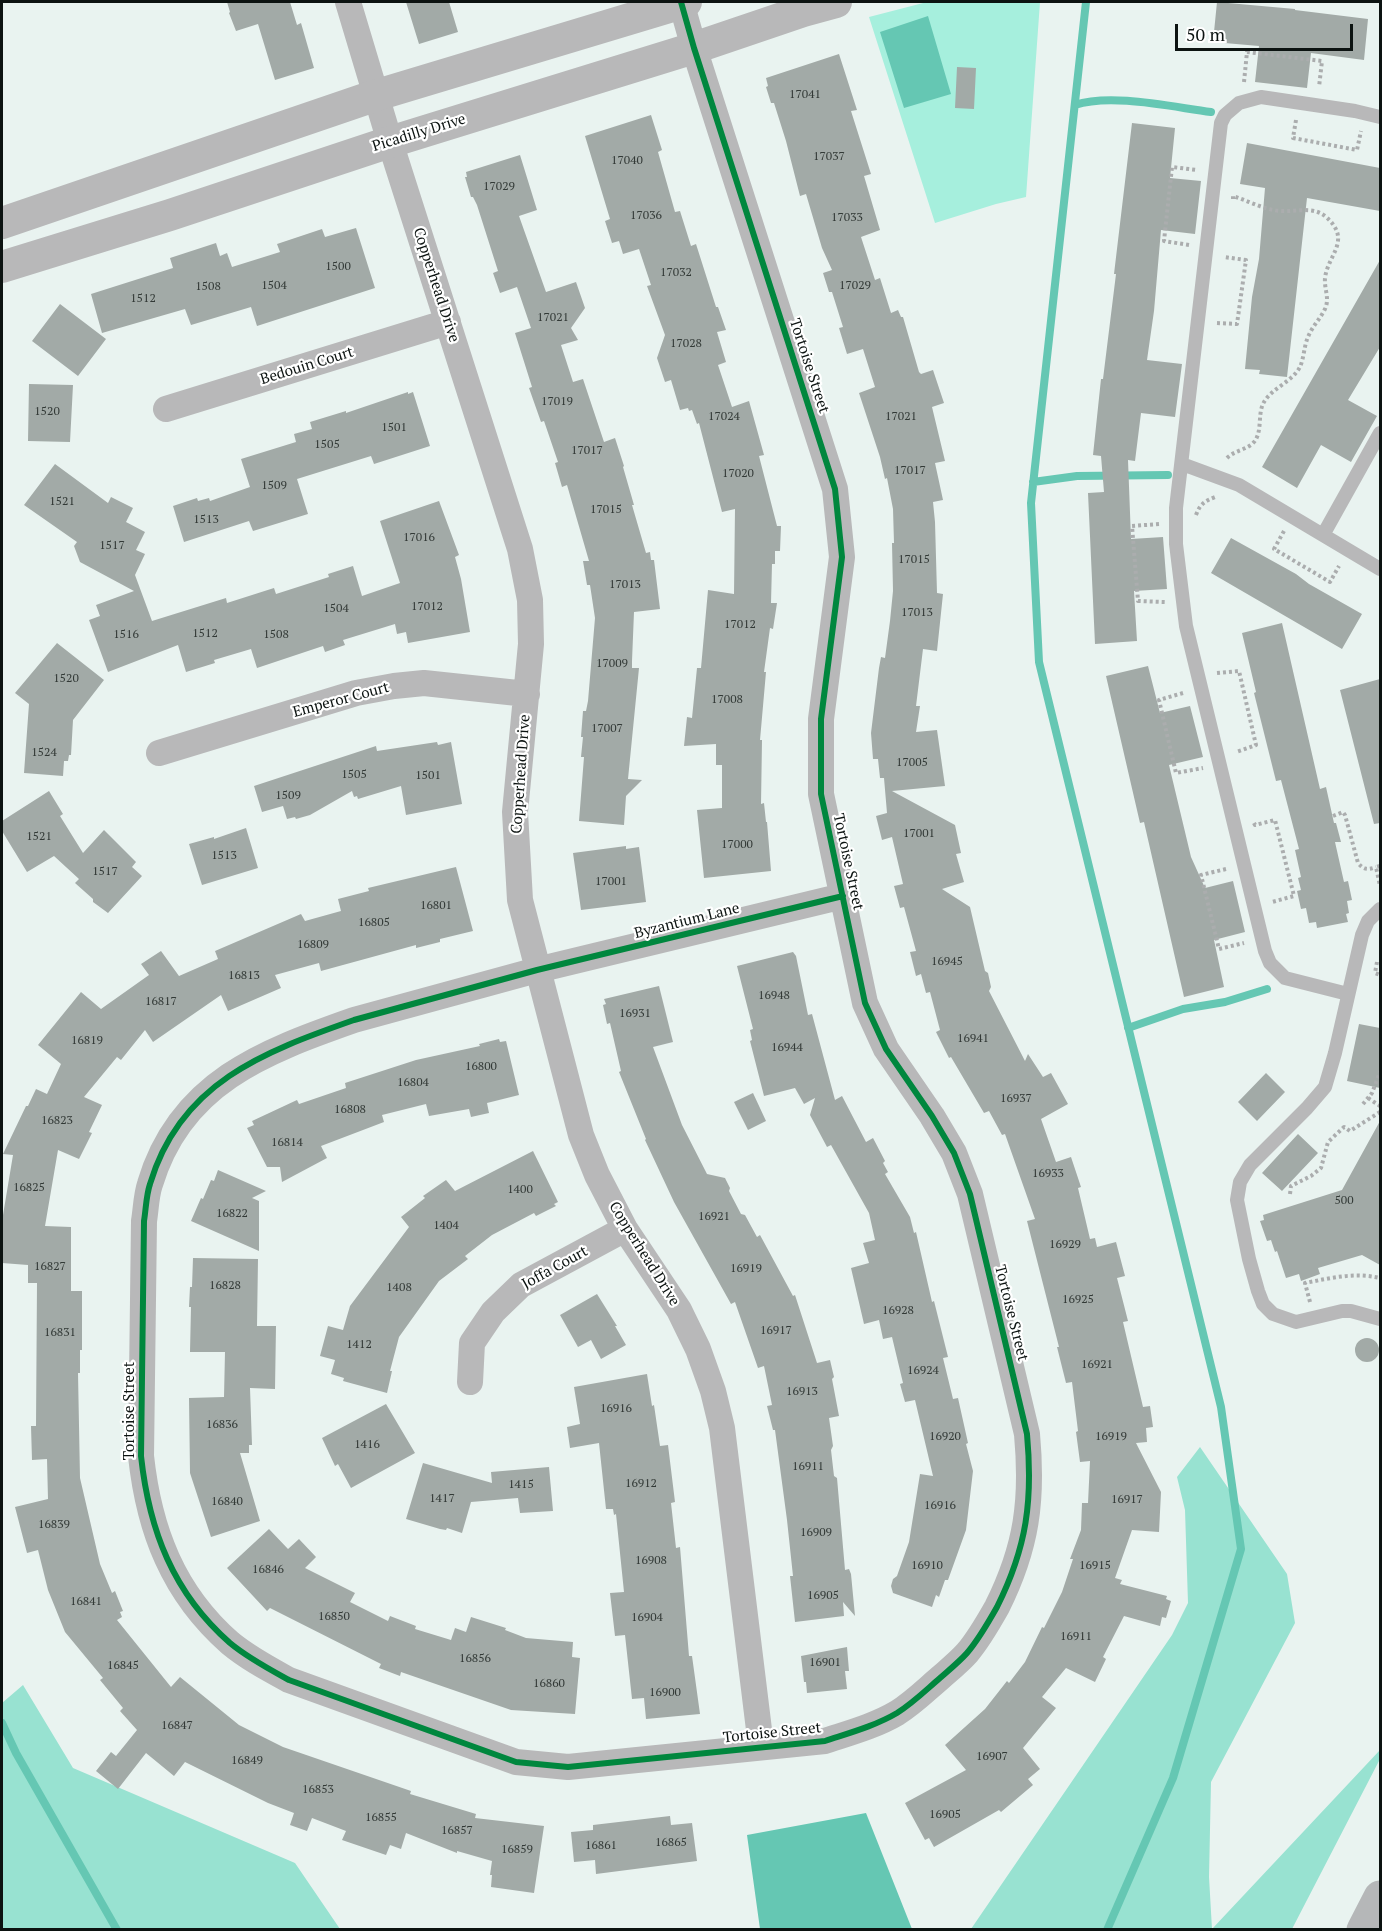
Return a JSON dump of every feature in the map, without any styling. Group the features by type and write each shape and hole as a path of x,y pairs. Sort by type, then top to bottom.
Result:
{"main road":[{"path":"1363,1929 1380,1897"}],"street":[{"name":"Copperhead Drive","path":"348,2 390,142 520,549 530,600 531,644 515,812 520,900 581,1135 597,1175 625,1229 679,1311 698,1349 713,1391 722,1428 761,1746"},
{"path":"2,223 377,95 683,2"},
{"name":"Tortoise Street","path":"537,970 354,1020 285,1047 243,1066 221,1080 197,1100 178,1124 161,1154 149,1186 144,1221 141,1456 145,1494 156,1532 169,1564 195,1604 231,1643 258,1663 317,1692 516,1762 568,1767 825,1741 897,1713 967,1653 987,1625 1009,1582 1021,1550 1029,1507 1030,1472 1024,1416 970,1194 954,1153 932,1116 886,1049 865,1004 821,794 821,718 842,557 835,489 694,48 683,2"},
{"name":"Picadilly Drive","path":"2,267 836,2"},
{"name":"Bedouin Court","path":"166,409 448,322"},
{"name":"Emperor Court","path":"159,753 356,693 393,686 435,684 527,694"},
{"name":"Byzantium Lane","path":"537,970 843,896"},
{"name":"Joffa Court","path":"470,1382 472,1343 493,1312 521,1285 625,1229"}],"lane":[{"path":"1348,994 1285,978 1270,963 1265,951 1186,626 1176,544 1176,508 1221,123 1225,115 1239,103 1261,97 1380,117"},
{"path":"1323,535 1380,433"},
{"path":"1182,464 1239,485 1380,569"},
{"path":"1380,909 1368,921 1362,935 1332,1068 1325,1087 1250,1165 1240,1182 1237,1200 1258,1291 1263,1304 1273,1314 1296,1322 1342,1311 1351,1311 1380,1319"}],"path":[{"path":"1244,82 1247,52 1322,61 1319,87"},
{"path":"1296,120 1293,138 1357,150 1361,129 1371,131"},
{"path":"1193,245 1164,241 1172,167 1200,170"},
{"path":"1227,458 1233,452 1254,442 1258,434 1261,408 1266,400 1296,373 1300,366 1307,338 1328,300 1325,278 1338,243 1338,235 1334,226 1324,215 1314,211 1280,211 1264,208 1233,196 1231,207"},
{"path":"1218,322 1237,324 1246,260 1224,257 1225,249"},
{"path":"1195,522 1199,508 1204,501 1220,496"},
{"path":"1160,524 1132,526 1138,602 1165,601 1168,612"},
{"path":"1275,525 1285,531 1274,549 1330,582 1340,563"},
{"path":"1214,664 1217,675 1239,671 1256,746 1236,752 1238,762"},
{"path":"1188,692 1159,700 1176,773 1205,768"},
{"path":"1333,816 1343,812 1345,815 1358,863 1362,868 1368,870 1378,866 1380,886 1372,894"},
{"path":"1252,814 1254,825 1275,820 1294,896 1272,902 1274,912"},
{"path":"1230,868 1201,875 1218,949 1244,943"},
{"path":"1379,953 1375,973 1380,975"},
{"path":"1363,1104 1379,1081 1380,1072"},
{"path":"1368,1098 1380,1106"},
{"path":"1290,1194 1291,1186 1321,1168 1328,1142 1344,1127 1350,1131 1380,1112"},
{"path":"1310,1303 1305,1283 1345,1275 1380,1278"}],"shaded area":[{"path":"927,2 1040,2 1026,197 935,223 869,17"},
{"path":"928,16 951,94 904,108 880,32"},
{"path":"1200,1447 1287,1574 1295,1623 1211,1782 1209,1877 1212,1929 971,1929 1172,1635 1188,1603 1185,1510 1177,1477"},
{"path":"23,1685 73,1768 295,1863 340,1929 2,1929 2,1703"},
{"path":"1380,1750 1380,1759 1292,1929 1212,1929"},
{"path":"866,1813 912,1929 760,1929 747,1835"}],"building":[{"path":"227,2 290,2 297,25 301,23 314,68 275,80 258,24 236,31"},
{"path":"406,2 449,2 458,32 419,44"},
{"path":"1217,2 1368,19 1364,60 1311,53 1307,88 1255,82 1259,46 1213,42"},
{"path":"839,54 857,110 851,111 871,174 864,176 880,230 861,237 875,280 880,278 891,313 898,310 903,317 919,372 921,374 933,370 944,403 932,407 945,461 935,463 943,500 933,502 937,593 943,594 937,651 923,649 916,706 920,706 916,732 937,730 945,786 892,791 955,825 961,853 956,854 964,882 942,889 970,907 985,971 988,973 991,987 989,991 1025,1061 1028,1054 1043,1077 1051,1073 1068,1104 1041,1119 1056,1162 1071,1157 1081,1187 1078,1188 1090,1239 1095,1238 1097,1247 1116,1242 1125,1276 1117,1278 1128,1321 1123,1322 1143,1407 1150,1406 1153,1427 1146,1428 1147,1442 1136,1443 1161,1492 1159,1532 1132,1530 1115,1578 1122,1580 1120,1584 1167,1596 1166,1599 1171,1601 1166,1618 1162,1617 1160,1626 1124,1616 1103,1657 1106,1659 1095,1682 1066,1668 1042,1697 1056,1708 1023,1748 1040,1769 1028,1779 1033,1785 1001,1812 999,1810 934,1847 929,1838 925,1840 905,1803 966,1770 945,1745 985,1709 1007,1681 1009,1683 1025,1662 1042,1627 1044,1628 1062,1592 1073,1559 1070,1559 1081,1530 1082,1503 1088,1503 1090,1461 1080,1462 1072,1382 1066,1383 1027,1221 1035,1219 1005,1134 1002,1135 989,1111 984,1113 951,1057 949,1058 936,1032 940,1030 930,992 926,993 921,974 916,976 910,952 916,951 904,907 900,908 894,886 903,884 892,837 882,840 876,816 887,813 884,778 880,778 878,759 873,759 871,733 879,668 881,657 885,658 890,621 893,591 892,543 894,543 893,509 887,478 885,479 859,393 875,387 863,349 847,354 839,328 843,327 832,292 829,292 823,273 832,270 822,248 806,194 800,196 786,141 774,103 771,103 766,87 768,86 766,78"},
{"path":"957,67 976,68 974,109 955,108"},
{"path":"651,115 662,150 658,152 675,212 680,211 691,246 696,244 716,307 718,307 726,330 717,332 726,362 718,365 732,407 749,401 764,455 759,456 777,526 781,526 780,551 775,551 775,564 772,564 771,603 777,603 773,629 770,628 764,672 766,672 760,740 762,740 761,804 764,803 767,822 771,871 704,878 697,810 722,808 722,765 716,765 716,744 684,746 687,717 692,718 697,668 701,668 708,590 734,594 735,509 722,512 699,423 697,424 692,410 689,411 688,408 680,410 671,380 665,382 657,358 665,335 647,286 651,285 639,249 623,254 619,241 612,243 605,221 610,219 585,136"},
{"path":"1132,123 1175,128 1170,178 1201,181 1195,234 1161,230 1147,360 1182,364 1175,417 1141,413 1135,461 1128,460 1131,539 1163,537 1167,589 1134,591 1137,641 1095,644 1088,493 1104,492 1101,456 1093,455"},
{"path":"1247,143 1380,168 1380,211 1307,198 1287,377 1259,374 1260,370 1245,369 1252,297 1259,259 1265,188 1240,184"},
{"path":"520,155 537,210 519,216 546,292 576,282 585,308 571,328 578,340 561,345 573,382 583,379 604,442 615,438 646,553 650,552 651,560 654,560 660,609 634,612 632,668 639,668 628,779 642,780 626,796 624,825 579,821 584,757 581,757 583,711 586,711 588,701 595,618 590,585 587,585 583,561 589,561 567,485 562,487 555,463 558,462 544,421 541,422 529,388 532,387 515,333 531,328 517,287 500,293 493,273 498,271 477,205 471,197 465,177 467,177 466,172"},
{"path":"356,228 375,288 257,326 251,307 191,325 185,309 102,333 91,294 173,268 170,258 216,243 220,256 227,253 232,267 280,252 277,244 322,229 325,237"},
{"path":"1380,260 1380,347 1348,400 1377,416 1351,462 1321,445 1297,488 1262,467"},
{"path":"60,304 106,339 78,376 32,341"},
{"path":"29,384 73,385 70,442 28,441"},
{"path":"408,392 408,394 413,392 430,446 374,464 371,456 297,479 308,514 253,531 249,521 184,542 173,506 197,498 198,501 209,498 210,501 250,487 241,459 296,442 294,434 312,429 310,422 346,411 346,413"},
{"path":"55,464 108,503 111,497 133,508 126,522 145,532 136,550 145,554 135,575 152,621 226,598 227,603 274,588 276,594 329,577 328,574 353,566 362,596 400,583 380,521 439,501 459,555 455,557 470,632 408,643 406,632 397,634 395,624 343,640 345,645 325,652 323,646 257,668 251,649 214,660 215,663 186,672 178,645 108,672 89,620 100,616 96,605 134,591 80,562 74,546 77,542 24,505"},
{"path":"1231,538 1362,614 1342,649 1211,573"},
{"path":"1282,623 1320,789 1326,787 1341,842 1335,842 1344,882 1348,881 1352,900 1347,901 1348,922 1317,928 1316,922 1309,923 1306,908 1301,909 1297,891 1301,890 1298,878 1301,877 1295,850 1299,849 1281,780 1276,781 1242,633"},
{"path":"57,643 104,680 73,720 71,755 68,761 64,761 63,776 24,773 29,704 15,693"},
{"path":"1148,666 1160,713 1190,706 1203,757 1169,765 1191,857 1205,888 1233,881 1245,932 1214,940 1224,987 1184,997 1144,822 1140,823 1106,676"},
{"path":"1380,679 1380,823 1374,824 1340,690"},
{"path":"437,742 438,745 451,742 462,804 406,815 401,786 358,799 357,796 354,797 352,791 310,815 296,819 295,817 287,819 283,806 262,812 254,786 376,746 377,751"},
{"path":"49,791 63,814 60,816 83,853 104,830 136,862 132,867 142,876 108,913 93,902 93,899 75,883 79,879 54,856 27,872 2,831 2,821"},
{"path":"246,828 258,868 202,885 189,844 214,837 214,839"},
{"path":"626,846 626,849 639,847 646,902 581,910 573,853"},
{"path":"456,867 473,931 440,939 440,942 416,948 416,945 321,971 319,963 275,975 281,988 228,1011 221,995 153,1042 145,1030 121,1060 117,1057 84,1097 102,1105 79,1159 58,1150 45,1226 71,1227 71,1291 82,1291 82,1350 80,1350 80,1373 78,1373 80,1478 100,1564 112,1593 115,1591 123,1611 120,1612 122,1617 117,1620 171,1687 180,1677 239,1725 283,1747 411,1791 410,1794 476,1814 475,1818 544,1826 534,1893 491,1887 492,1861 457,1851 457,1853 406,1833 401,1849 390,1845 386,1855 342,1840 346,1831 312,1818 307,1831 290,1825 294,1813 268,1803 185,1762 174,1776 146,1753 118,1789 96,1771 111,1752 116,1756 137,1730 120,1711 123,1708 100,1680 103,1678 65,1632 48,1590 38,1550 27,1553 15,1507 48,1499 47,1459 32,1460 31,1426 36,1426 37,1283 28,1283 28,1265 2,1263 2,1221 13,1155 3,1154 36,1089 47,1094 61,1064 38,1045 81,992 101,1009 149,975 141,964 161,951 179,976 218,959 215,951 301,914 305,921 341,911 338,899 369,891 368,888"},
{"path":"793,952 796,956 808,1015 812,1014 835,1100 842,1096 866,1142 873,1138 885,1161 883,1163 888,1172 885,1174 910,1217 914,1233 916,1232 932,1302 934,1301 948,1357 943,1358 953,1399 958,1398 968,1443 966,1444 973,1471 966,1530 948,1580 945,1580 939,1597 936,1595 932,1607 893,1593 891,1586 909,1542 920,1474 933,1476 915,1400 905,1402 892,1337 883,1339 879,1320 864,1324 851,1268 869,1263 863,1243 875,1240 869,1213 831,1145 827,1147 810,1115 815,1098 804,1104 795,1088 764,1096 750,1041 752,1040 750,1030 753,1029 737,966"},
{"path":"659,986 673,1042 653,1047 682,1125 707,1174 725,1178 741,1214 745,1215 757,1237 760,1235 793,1296 795,1295 817,1363 830,1360 839,1416 829,1418 833,1446 831,1450 834,1476 837,1478 845,1570 849,1569 851,1574 855,1616 843,1602 844,1616 795,1622 787,1520 775,1430 773,1430 767,1406 772,1405 764,1366 758,1368 735,1302 731,1304 674,1202 645,1140 619,1072 621,1071 610,1023 607,1024 603,1005 606,1004 604,999"},
{"path":"1359,1024 1380,1028 1380,1088 1347,1081"},
{"path":"499,1039 500,1042 506,1041 519,1095 487,1103 489,1113 471,1117 469,1109 429,1116 426,1104 382,1115 384,1122 321,1146 327,1158 282,1182 280,1167 267,1167 247,1128 254,1125 252,1121 297,1100 299,1104 346,1088 345,1083 416,1060 480,1046 479,1044"},
{"path":"1266,1073 1285,1092 1257,1121 1238,1102"},
{"path":"753,1093 766,1121 748,1130 734,1102"},
{"path":"1380,1121 1380,1265 1362,1255 1318,1268 1320,1274 1301,1281 1299,1274 1286,1278 1277,1251 1275,1252 1271,1240 1267,1241 1260,1221 1264,1220 1263,1215 1342,1190"},
{"path":"1298,1134 1318,1153 1282,1191 1262,1173"},
{"path":"533,1151 558,1202 554,1204 556,1206 536,1216 534,1213 492,1235 465,1256 468,1259 439,1281 399,1337 387,1393 343,1381 344,1378 331,1374 335,1360 320,1356 328,1326 343,1330 350,1306 409,1227 401,1217 425,1198 423,1196 446,1180 455,1191"},
{"path":"218,1170 266,1191 252,1198 259,1201 259,1251 191,1221 201,1198 203,1199 211,1180 214,1181"},
{"path":"193,1258 258,1259 257,1326 276,1326 275,1389 250,1388 252,1445 249,1445 249,1453 240,1453 260,1521 211,1537 190,1473 189,1398 224,1397 225,1352 190,1352 191,1307 189,1307"},
{"path":"597,1294 626,1345 601,1359 591,1340 578,1347 560,1315"},
{"path":"1367,1338 1375,1342 1379,1350 1375,1358 1367,1362 1359,1358 1355,1350 1359,1342"},
{"path":"647,1374 660,1446 668,1445 675,1502 671,1503 676,1548 680,1547 689,1656 692,1656 700,1714 646,1719 644,1698 632,1699 625,1635 615,1636 610,1593 624,1592 616,1514 614,1515 613,1509 606,1509 599,1443 570,1448 567,1427 580,1424 574,1387"},
{"path":"386,1404 415,1453 351,1488 338,1464 335,1466 322,1438"},
{"path":"423,1463 492,1483 491,1472 549,1467 553,1511 520,1513 518,1498 471,1502 462,1533 406,1519"},
{"path":"269,1529 288,1549 299,1539 316,1557 305,1568 355,1593 350,1602 388,1621 390,1616 416,1626 415,1629 451,1640 455,1628 466,1632 471,1617 506,1628 505,1630 526,1638 573,1642 572,1657 580,1658 575,1714 511,1710 401,1672 400,1676 379,1668 381,1664 270,1608 267,1611 227,1568"},
{"path":"847,1647 849,1671 845,1671 847,1689 807,1693 801,1656"},
{"path":"670,1816 671,1825 692,1823 697,1861 596,1874 595,1860 574,1862 571,1832 593,1830 593,1825"}],"waterway":[{"path":"1086,2 1031,503 1039,662 1221,1407 1241,1549 1173,1778 1107,1930"},
{"path":"1075,105 1106,100 1160,104 1211,112"},
{"path":"1033,482 1077,476 1168,475"},
{"path":"1128,1028 1183,1009 1225,1002 1267,989"},
{"path":"2,1723 16,1753 117,1930"}],"cycle path":[{"path":"681,2 835,489 842,557 821,719 821,794 865,1003 886,1049 932,1116 954,1153 970,1194 1027,1434 1028,1502 1021,1543 997,1607 979,1637 964,1656 909,1705 889,1718 825,1741 568,1767 516,1762 289,1680 230,1643 193,1603 167,1558 150,1509 141,1456 144,1221 150,1184 164,1149 182,1120 204,1096 229,1076 257,1059 354,1020 537,970 843,896"}]}
